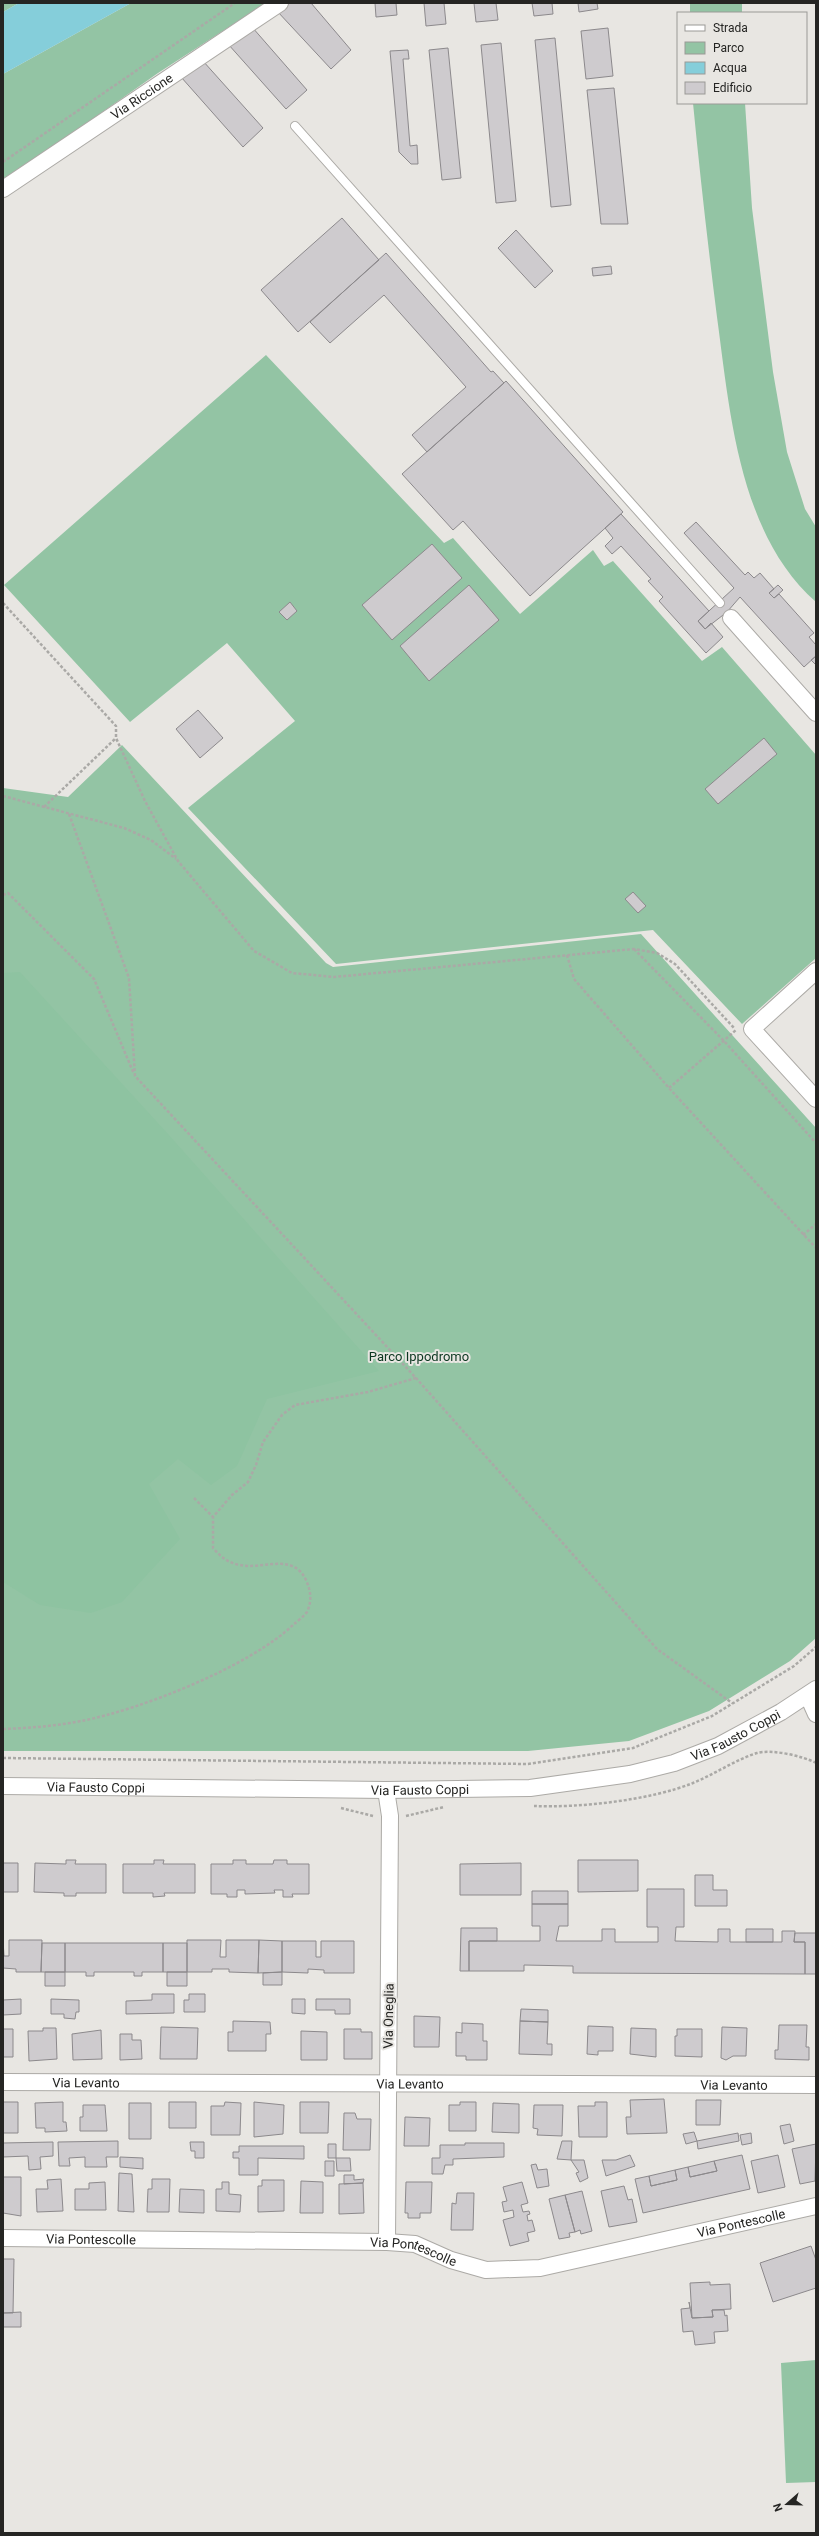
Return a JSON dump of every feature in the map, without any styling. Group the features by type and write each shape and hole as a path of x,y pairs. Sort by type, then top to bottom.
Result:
{"street":[{"name":"Via Riccione","path":"3,189 280,3"},
{"path":"729,615 816,713"},
{"path":"816,971 744,1029 816,1099"},
{"path":"812,1693 816,1714"},
{"name":"Via Fausto Coppi","path":"3,1786 386,1790 530,1788 630,1774 674,1763 718,1746 812,1693"},
{"name":"Via Oneglia","path":"386,1790 390,1816 387,2242"},
{"name":"Via Levanto","path":"3,2082 816,2085"},
{"name":"Via Pontescolle","path":"3,2238 387,2242 415,2244 451,2260 486,2270 540,2268 816,2206"}],"lane":[{"path":"295,126 720,604"}],"path":[{"path":"3,162 235,3"},
{"path":"3,603 116,726 116,738 145,801 178,861 254,951 292,973 334,977 634,949 657,953 675,964 744,1029 724,1041 669,1088"},
{"path":"44,807 116,738"},
{"path":"3,796 124,828 151,840 178,861"},
{"path":"69,814 129,978 135,1076"},
{"path":"3,895 8,893 94,979 135,1076 416,1378 657,1649 732,1703"},
{"path":"634,949 724,1041 816,1143"},
{"path":"567,955 574,979 669,1088 816,1248"},
{"path":"803,1235 816,1224"},
{"path":"3,1729 81,1721 156,1700 247,1658 280,1637 306,1612 312,1595 305,1578 292,1565 274,1563 241,1566 223,1559 213,1548 213,1517 232,1495 248,1482 256,1465 263,1442 271,1428 291,1408 368,1392 416,1378"},
{"path":"194,1498 213,1517"},
{"path":"3,1758 528,1764 633,1748 712,1716 794,1666 816,1647"}],"green space":[{"path":"3,3 19,3 3,12"},
{"path":"131,3 266,3 158,73 3,182 3,74"},
{"path":"690,3 742,3 742,12 690,12"},
{"path":"693,104 745,104 752,208 773,372 787,452 805,509 816,527 816,602 790,574 770,542 754,507 742,470 727,392 698,157"},
{"path":"266,355 444,543 453,538 520,614 593,550 604,566 613,561 702,661 722,647 816,755 816,958 742,1024 653,930 336,964 188,808 295,721 227,643 130,722 4,585"},
{"name":"Parco Ippodromo","path":"122,745 326,963 333,967 641,934 816,1128 816,1638 790,1661 709,1711 629,1741 528,1751 3,1751 3,788 68,797"},
{"path":"20,972 168,1134 379,1371 267,1399 237,1466 211,1485 178,1459 149,1484 180,1539 122,1602 91,1613 40,1605 3,1582 3,973"},
{"path":"816,2360 816,2482 786,2483 781,2363"}],"water":[{"path":"19,3 131,3 3,74 3,12"}],"building":[{"path":"289,3 311,3 351,50 331,69 277,11"},
{"path":"375,3 396,3 397,15 376,17"},
{"path":"424,3 444,3 446,24 426,26"},
{"path":"474,3 496,3 498,20 476,22"},
{"path":"532,3 552,3 553,14 534,16"},
{"path":"578,3 597,3 598,9 579,12"},
{"path":"252,27 307,90 286,109 228,44"},
{"path":"608,28 613,76 586,79 581,31"},
{"path":"555,38 571,205 551,207 535,40"},
{"path":"501,43 516,201 496,203 481,45"},
{"path":"448,48 461,178 442,180 429,50"},
{"path":"408,50 409,59 403,59 410,146 417,145 418,164 411,164 399,152 390,51"},
{"path":"203,61 263,128 243,147 181,77"},
{"path":"614,88 628,224 601,224 587,90"},
{"path":"342,218 379,260 298,332 261,290"},
{"path":"516,230 553,271 535,288 498,248"},
{"path":"386,253 491,372 493,371 504,383 427,452 412,435 466,387 384,295 330,343 310,322"},
{"path":"611,266 612,274 593,276 592,268"},
{"path":"506,381 623,512 530,596 463,521 453,530 402,474"},
{"path":"621,514 709,611 698,621 705,629 711,623 723,637 706,653 659,601 663,597 648,581 651,579 621,546 612,554 605,546 613,538 605,528"},
{"path":"696,522 745,575 748,572 754,578 760,573 774,589 769,593 774,598 779,594 814,633 809,637 816,645 816,656 804,667 740,597 727,612 705,629 698,621 734,588 684,533"},
{"path":"432,544 462,578 392,640 362,605"},
{"path":"469,585 499,620 429,681 400,646"},
{"path":"778,585 783,590 774,598 769,593"},
{"path":"290,602 297,611 287,620 279,612"},
{"path":"816,656 816,665 811,660"},
{"path":"198,710 223,738 200,758 176,729"},
{"path":"764,738 777,754 718,804 705,789"},
{"path":"633,892 646,906 638,913 625,899"},
{"path":"66,1860 76,1860 75,1864 106,1864 106,1893 76,1893 76,1896 64,1896 64,1893 34,1892 35,1863 66,1864"},
{"path":"154,1860 164,1860 163,1864 195,1864 195,1893 164,1893 165,1896 153,1897 153,1893 123,1893 123,1864 154,1864"},
{"path":"233,1860 246,1860 246,1864 273,1864 274,1860 287,1860 287,1864 309,1864 309,1894 292,1894 293,1897 283,1897 283,1890 274,1890 275,1893 245,1894 245,1890 237,1890 237,1897 227,1897 227,1894 211,1894 211,1864 233,1864"},
{"path":"578,1860 638,1860 638,1891 578,1892"},
{"path":"3,1863 18,1863 18,1892 3,1892"},
{"path":"521,1863 521,1895 460,1895 460,1864"},
{"path":"695,1875 713,1875 713,1890 727,1890 727,1906 695,1906"},
{"path":"647,1889 684,1889 684,1927 676,1927 675,1941 718,1942 718,1929 730,1929 730,1942 782,1942 782,1931 795,1931 794,1942 805,1942 805,1974 573,1973 573,1966 524,1965 524,1971 469,1971 469,1941 540,1941 540,1926 532,1926 532,1904 568,1904 568,1926 559,1926 556,1941 602,1941 602,1929 615,1929 615,1942 658,1942 658,1927 647,1927"},
{"path":"532,1891 568,1891 568,1904 532,1904"},
{"path":"461,1928 497,1928 497,1941 469,1941 469,1971 460,1971"},
{"path":"746,1929 773,1929 773,1942 746,1942"},
{"path":"795,1933 816,1933 816,1974 805,1974 805,1942 794,1942"},
{"path":"3,1940 4,1956 9,1956 9,1940 42,1940 41,1972 16,1972 16,1969 3,1968"},
{"path":"187,1940 221,1940 220,1957 226,1957 226,1940 259,1940 258,1973 229,1972 229,1969 212,1969 212,1972 187,1972"},
{"path":"259,1940 282,1941 282,1972 258,1973"},
{"path":"282,1941 316,1941 316,1957 321,1957 321,1941 354,1941 354,1973 324,1973 324,1970 308,1969 308,1973 282,1972"},
{"path":"42,1943 65,1943 65,1972 41,1972"},
{"path":"65,1943 163,1943 163,1972 142,1972 142,1976 134,1976 134,1972 94,1972 94,1976 86,1976 86,1972 65,1972"},
{"path":"163,1943 187,1943 187,1972 163,1972"},
{"path":"45,1972 65,1972 65,1986 45,1986"},
{"path":"167,1972 187,1972 187,1986 167,1986"},
{"path":"282,1972 282,1985 263,1985 263,1973"},
{"path":"152,1994 174,1994 174,2013 126,2014 126,2001 152,2000"},
{"path":"189,1994 205,1994 205,2012 184,2012 184,2000 189,2000"},
{"path":"21,1999 21,2014 3,2015 3,2000"},
{"path":"51,1999 79,2000 79,2012 76,2012 75,2019 64,2018 64,2014 51,2014"},
{"path":"292,1999 305,1999 305,2014 292,2013"},
{"path":"316,1999 350,1999 350,2014 335,2014 335,2010 316,2010"},
{"path":"521,2009 548,2010 548,2022 520,2021"},
{"path":"414,2016 440,2017 439,2047 414,2047"},
{"path":"233,2021 270,2022 271,2034 266,2034 266,2051 228,2051 228,2032 233,2032"},
{"path":"520,2021 548,2022 547,2044 552,2044 552,2055 519,2054"},
{"path":"462,2023 483,2024 483,2041 487,2041 487,2060 466,2060 466,2056 456,2056 456,2032 462,2033"},
{"path":"779,2025 807,2025 806,2047 809,2047 809,2060 775,2059 775,2050 778,2050"},
{"path":"588,2026 613,2027 613,2051 598,2051 598,2055 587,2054"},
{"path":"161,2027 198,2028 197,2059 160,2059"},
{"path":"722,2027 747,2028 746,2056 733,2056 726,2060 721,2058"},
{"path":"43,2028 56,2028 57,2059 29,2061 28,2031 43,2031"},
{"path":"631,2028 656,2029 656,2057 630,2054"},
{"path":"3,2029 13,2029 13,2057 3,2057"},
{"path":"344,2029 361,2029 361,2032 372,2032 372,2059 344,2059"},
{"path":"677,2029 702,2029 702,2057 675,2056 675,2036 677,2036"},
{"path":"101,2030 102,2059 73,2060 72,2034"},
{"path":"301,2031 327,2032 327,2060 301,2060"},
{"path":"120,2034 132,2034 132,2040 141,2040 142,2059 120,2060"},
{"path":"664,2099 667,2133 627,2134 626,2117 631,2117 630,2100"},
{"path":"696,2100 721,2100 720,2125 696,2125"},
{"path":"3,2102 18,2102 18,2133 3,2133"},
{"path":"63,2102 63,2122 66,2122 67,2131 45,2132 45,2128 36,2128 35,2103"},
{"path":"169,2102 196,2102 196,2128 169,2128"},
{"path":"225,2102 241,2103 240,2135 211,2135 211,2106 224,2106"},
{"path":"254,2102 284,2105 283,2134 254,2137"},
{"path":"300,2102 329,2102 328,2133 300,2133"},
{"path":"460,2102 476,2102 476,2131 449,2131 449,2105 460,2105"},
{"path":"595,2102 607,2102 607,2137 579,2137 578,2106 595,2106"},
{"path":"129,2103 151,2103 151,2139 129,2139"},
{"path":"493,2103 519,2104 519,2133 492,2132"},
{"path":"83,2105 105,2105 107,2131 80,2131 80,2117 83,2117"},
{"path":"534,2105 563,2105 562,2136 537,2135 538,2129 533,2128"},
{"path":"344,2113 355,2113 357,2119 371,2119 370,2150 343,2150"},
{"path":"405,2117 430,2118 429,2146 404,2146"},
{"path":"790,2124 794,2141 784,2144 780,2126"},
{"path":"694,2132 697,2141 686,2144 683,2134"},
{"path":"738,2133 739,2141 698,2149 697,2141"},
{"path":"751,2133 752,2143 742,2145 740,2135"},
{"path":"118,2141 118,2157 106,2157 107,2167 85,2167 85,2157 69,2158 70,2166 59,2166 58,2142"},
{"path":"562,2141 572,2141 571,2160 557,2159"},
{"path":"53,2142 53,2156 40,2157 41,2169 29,2170 28,2156 3,2157 3,2143"},
{"path":"190,2142 204,2142 204,2158 195,2158 195,2151 191,2151"},
{"path":"465,2143 504,2143 504,2157 453,2159 453,2165 445,2165 443,2174 432,2174 432,2158 440,2158 440,2145 465,2145"},
{"path":"328,2144 336,2144 336,2158 328,2158"},
{"path":"816,2144 815,2181 800,2184 792,2149"},
{"path":"239,2146 304,2146 304,2159 258,2158 258,2175 239,2175 239,2158 233,2158 233,2152 239,2152"},
{"path":"630,2155 635,2166 606,2176 602,2160 616,2160"},
{"path":"742,2155 750,2189 643,2213 635,2179 649,2176 651,2186 677,2180 675,2170 688,2167 690,2177 717,2171 714,2161"},
{"path":"778,2155 785,2187 758,2193 751,2161"},
{"path":"120,2157 143,2158 143,2169 120,2167"},
{"path":"336,2158 350,2158 351,2171 337,2171"},
{"path":"571,2160 584,2160 588,2178 580,2182 576,2173 579,2172"},
{"path":"325,2161 334,2161 334,2176 325,2176"},
{"path":"714,2161 717,2171 690,2177 688,2167"},
{"path":"536,2164 538,2170 547,2169 549,2186 537,2188 531,2165"},
{"path":"675,2170 677,2180 651,2186 649,2176"},
{"path":"119,2173 132,2174 134,2212 118,2211"},
{"path":"344,2175 354,2175 354,2180 364,2179 363,2183 344,2184"},
{"path":"3,2177 21,2177 21,2216 3,2213"},
{"path":"61,2179 63,2211 37,2212 36,2189 48,2189 47,2180"},
{"path":"152,2179 170,2179 169,2212 147,2212 148,2189 152,2189"},
{"path":"262,2180 284,2180 284,2211 258,2212 258,2186 262,2186"},
{"path":"301,2181 323,2182 323,2213 300,2213"},
{"path":"105,2182 106,2210 75,2210 75,2189 89,2189 89,2183"},
{"path":"222,2182 229,2182 229,2194 241,2195 240,2212 216,2211 216,2189 222,2189"},
{"path":"406,2182 432,2182 431,2213 420,2213 420,2218 408,2218 408,2213 405,2213"},
{"path":"522,2182 528,2203 521,2205 523,2212 529,2211 530,2214 527,2215 528,2221 532,2220 535,2231 527,2233 529,2241 510,2246 503,2220 514,2217 513,2210 504,2212 502,2202 507,2201 503,2187"},
{"path":"363,2183 364,2213 339,2214 339,2184"},
{"path":"624,2186 628,2200 632,2199 637,2222 609,2227 601,2191"},
{"path":"180,2189 204,2190 204,2213 179,2212"},
{"path":"582,2191 592,2231 581,2234 580,2230 575,2232 565,2195"},
{"path":"457,2193 474,2193 473,2230 451,2230 452,2203 456,2204"},
{"path":"565,2195 575,2232 569,2233 570,2237 559,2239 549,2199"},
{"path":"811,2246 816,2260 816,2288 773,2302 760,2263"},
{"path":"3,2259 14,2259 13,2313 3,2313"},
{"path":"710,2282 710,2285 730,2284 731,2309 712,2310 713,2317 692,2318 690,2283"},
{"path":"689,2302 692,2318 713,2317 712,2310 724,2310 725,2316 727,2315 728,2331 714,2332 715,2343 695,2345 693,2331 683,2332 681,2309 690,2308"},
{"path":"21,2312 21,2327 3,2327 3,2313"}]}
